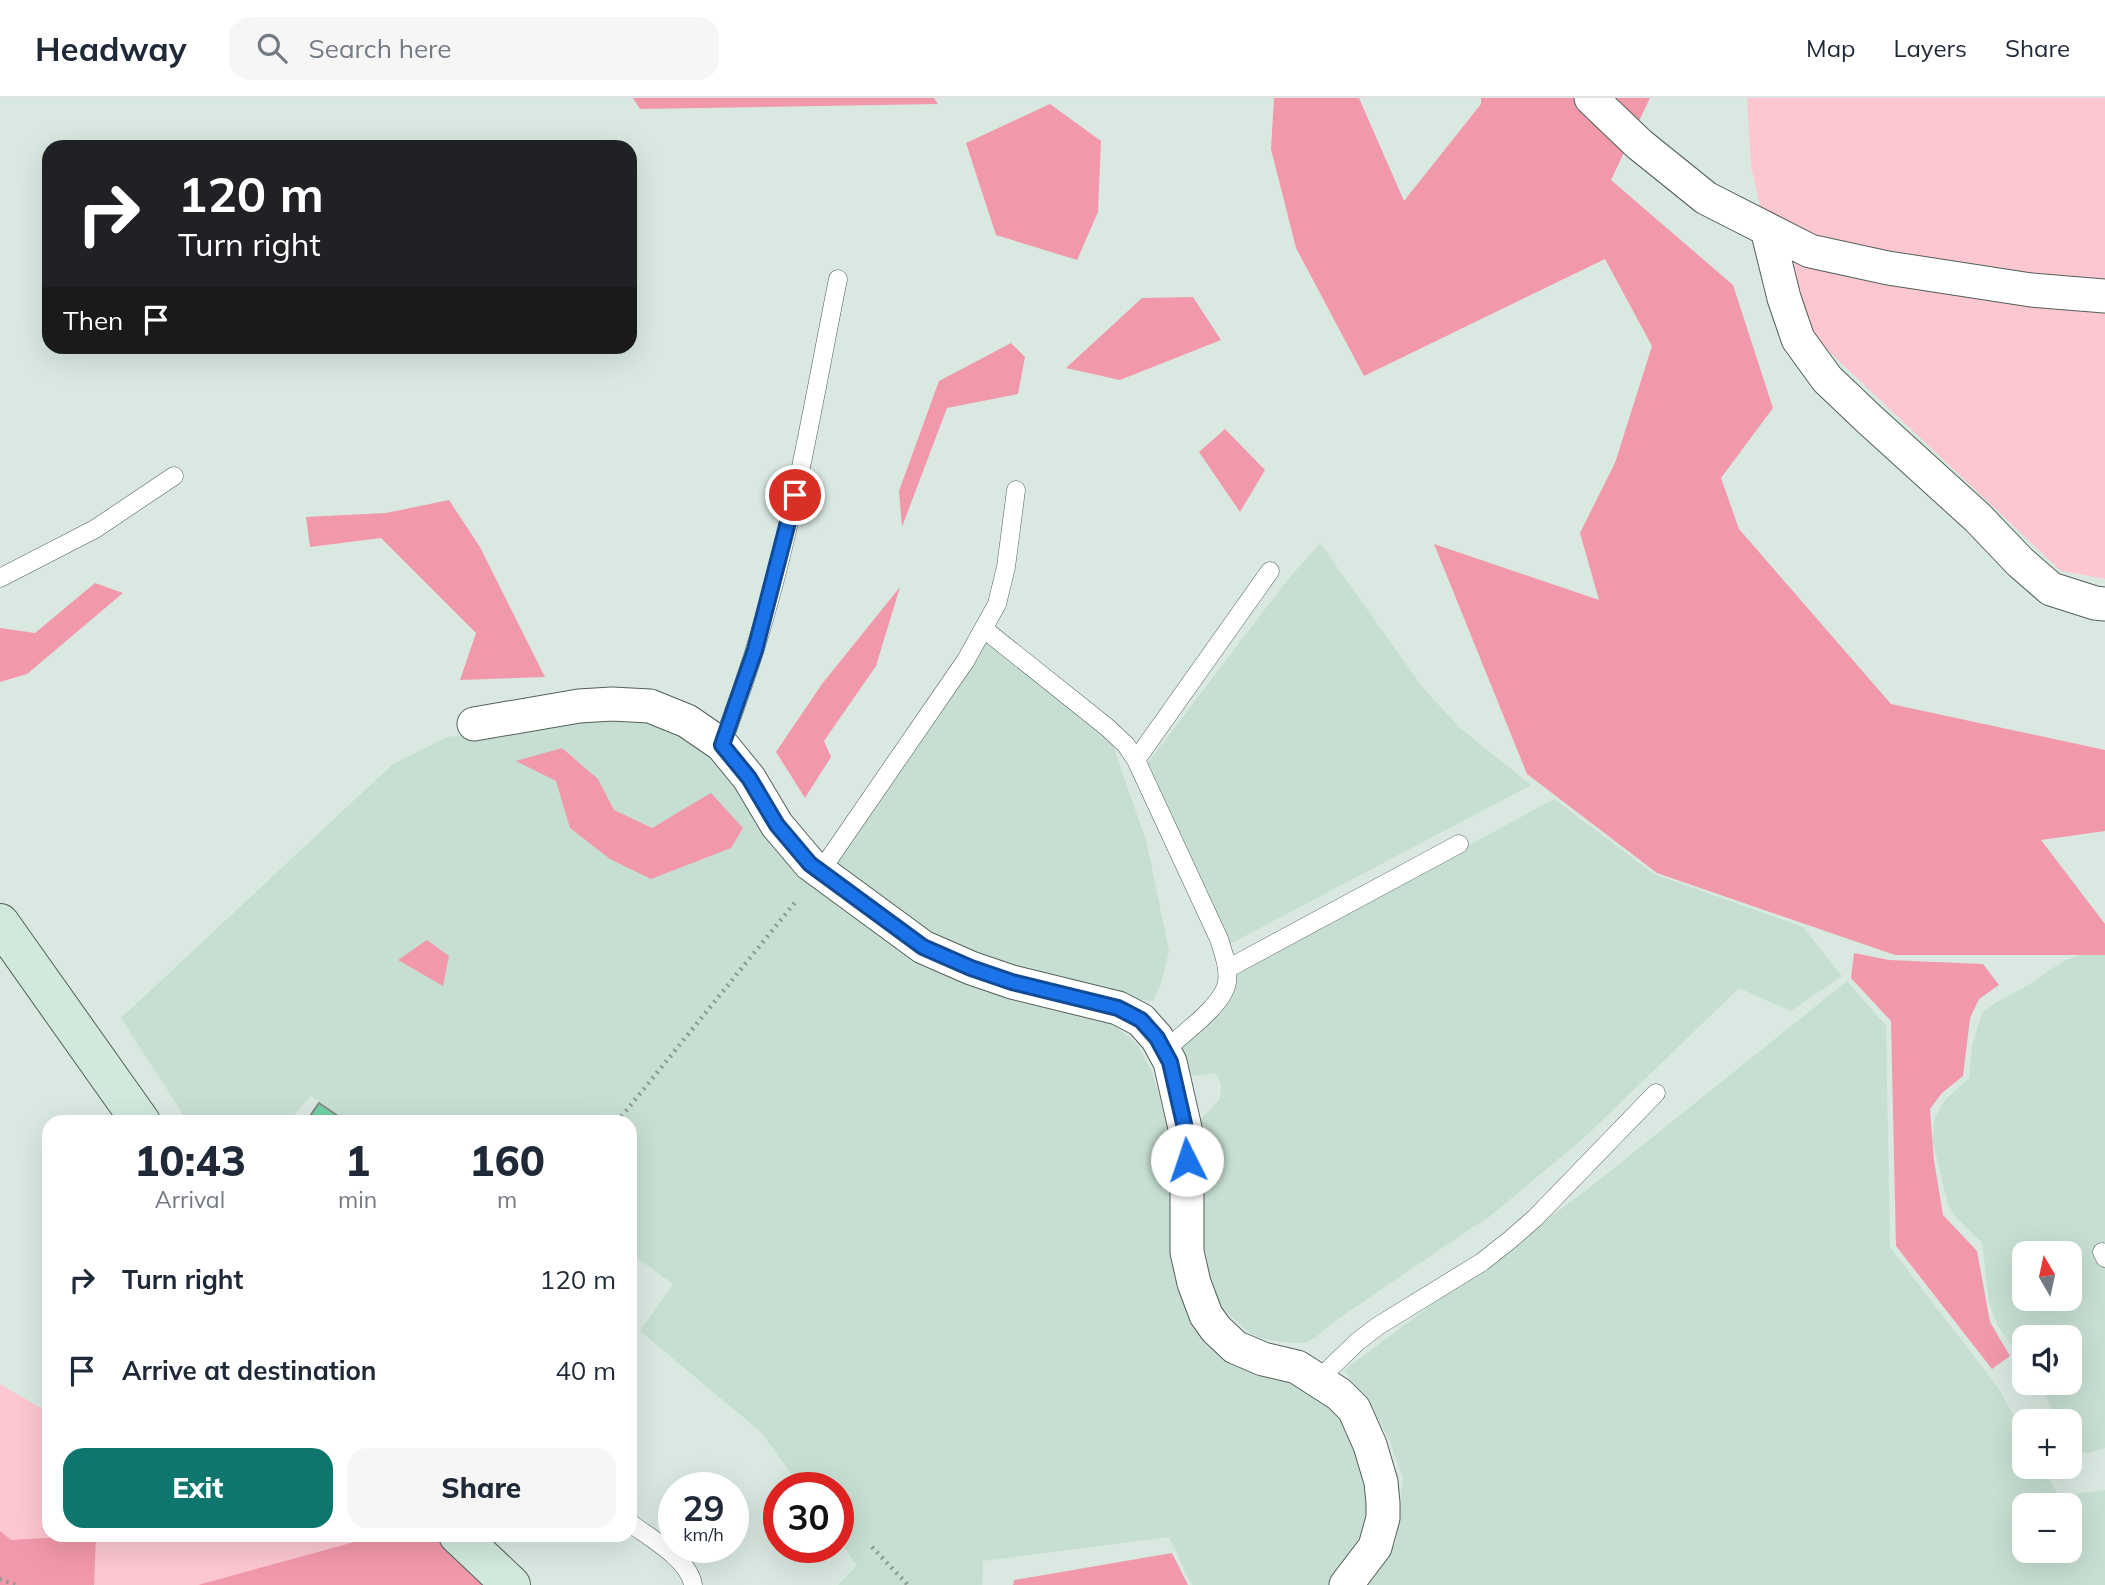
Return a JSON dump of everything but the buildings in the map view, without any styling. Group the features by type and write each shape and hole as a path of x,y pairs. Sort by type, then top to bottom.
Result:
{"main road":[{"path":"0,923 137,1115"},
{"path":"465,1542 511,1585"}],"street":[{"path":"1591,98 1639,144 1706,198 1810,251 1888,268 2031,290 2105,296"},
{"path":"1768,229 1784,298 1798,339 1827,379 2051,589 2105,604"},
{"path":"474,724 579,706 612,704 650,706 687,721 722,745 749,778 777,825 810,864 923,947 1012,982 1118,1008 1141,1020 1157,1038 1170,1062 1187,1137 1187,1252 1194,1283 1206,1315 1216,1329 1236,1347 1263,1359 1297,1367 1339,1394 1354,1409 1370,1445 1382,1493 1383,1518 1375,1547 1346,1585"}],"lane":[{"path":"722,745 755,650 776,573 795,495 838,279"},
{"path":"0,578 95,528 174,476"},
{"path":"820,872 966,660 997,604 1006,567 1016,490"},
{"path":"1136,760 1270,572"},
{"path":"984,629 1108,728 1136,760 1219,939 1227,969 1224,993 1216,1004 1164,1051"},
{"path":"1227,969 1459,844"},
{"path":"1319,1379 1357,1342 1378,1326 1471,1268 1511,1239 1535,1218 1656,1093"},
{"path":"637,1527 682,1562 692,1577 693,1585"}],"path":[{"path":"623,1115 820,872"},
{"path":"872,1547 908,1585"},
{"path":"0,1580 16,1585"}],"shaded area":[{"path":"633,98 934,98 938,104 640,109"},
{"path":"1274,98 1359,98 1404,201 1481,104 1481,98 1650,98 1611,180 1733,285 1773,408 1721,478 1739,529 1891,704 2105,750 2105,831 2041,840 2105,924 2105,955 1895,955 1657,873 1527,774 1434,544 1599,600 1580,533 1615,463 1652,346 1605,259 1364,376 1296,248 1271,149"},
{"path":"1747,98 2105,98 2105,579 2061,571 1784,309 1751,166"},
{"path":"1050,104 1101,141 1098,212 1077,260 996,235 966,143"},
{"path":"1193,297 1221,340 1120,380 1066,368 1142,298"},
{"path":"1011,343 1025,357 1018,394 947,408 902,527 899,491 939,381"},
{"path":"1225,429 1265,470 1240,512 1199,452"},
{"path":"449,500 480,547 545,677 460,680 476,633 381,538 310,547 306,517 386,513"},
{"path":"1320,543 1423,688 1460,728 1531,785 1228,945 1146,765 1285,583"},
{"path":"95,583 123,593 27,674 0,682 0,628 35,633"},
{"path":"900,587 876,666 824,741 831,757 805,798 776,752 822,684"},
{"path":"986,640 1112,742 1147,844 1169,951 1161,983 1153,1001 1122,999 930,942 835,867"},
{"path":"632,716 690,740 721,763 747,800 771,846 814,883 1060,1009 1113,1024 1138,1045 1153,1074 1170,1139 1184,1288 1312,1386 1361,1439 1373,1531 1339,1585 1192,1585 1169,1537 983,1561 982,1585 838,1585 857,1565 854,1561 854,1472 790,1472 761,1432 640,1331 673,1284 637,1258 637,1115 340,1115 311,1096 294,1115 183,1115 121,1018 393,764 447,737"},
{"path":"562,748 598,779 614,810 652,828 711,793 743,828 731,848 651,879 610,859 570,828 556,781 516,761"},
{"path":"1554,799 1654,874 1803,927 1842,976 1791,1011 1739,988 1585,1137 1483,1222 1335,1321 1315,1338 1304,1343 1289,1343 1249,1333 1220,1306 1203,1274 1196,1124 1220,1099 1221,1085 1216,1073 1192,1076 1175,1047 1232,974"},
{"path":"427,940 449,956 443,986 398,960"},
{"path":"2105,947 2105,1448 2087,1453 2082,1452 2082,1409 2052,1409 2045,1395 2082,1395 2082,1325 2012,1325 2012,1347 1997,1324 1989,1302 1982,1243 1954,1215 1948,1204 1933,1143 1934,1119 1945,1100 1969,1078 1972,1046 1982,1013 2062,962"},
{"path":"1854,953 1889,960 1983,964 1999,985 1979,999 1970,1018 1963,1076 1942,1093 1930,1109 1934,1160 1943,1215 1977,1251 1990,1322 2010,1356 1992,1369 1896,1246 1891,1021 1851,978"},
{"path":"1847,981 1886,1026 1890,1247 1999,1389 2012,1412 2012,1479 2049,1479 2057,1493 2012,1493 2012,1563 2082,1563 2082,1493 2105,1490 2105,1585 1365,1585 1396,1543 1403,1479 1389,1439 1370,1405 1344,1370 1588,1189"},
{"path":"0,1384 42,1409 42,1542 407,1542 453,1585 0,1585"},
{"path":"0,1531 11,1540 42,1538 42,1542 96,1542 94,1585 0,1585"},
{"path":"355,1542 454,1542 496,1585 198,1585"},
{"path":"1172,1553 1188,1585 1013,1585 1014,1580"}],"route":[{"path":"795,495 755,650 722,745 749,778 777,825 810,864 923,947 1012,982 1118,1008 1141,1020 1157,1038 1170,1062 1187,1137 1187,1160"}]}
